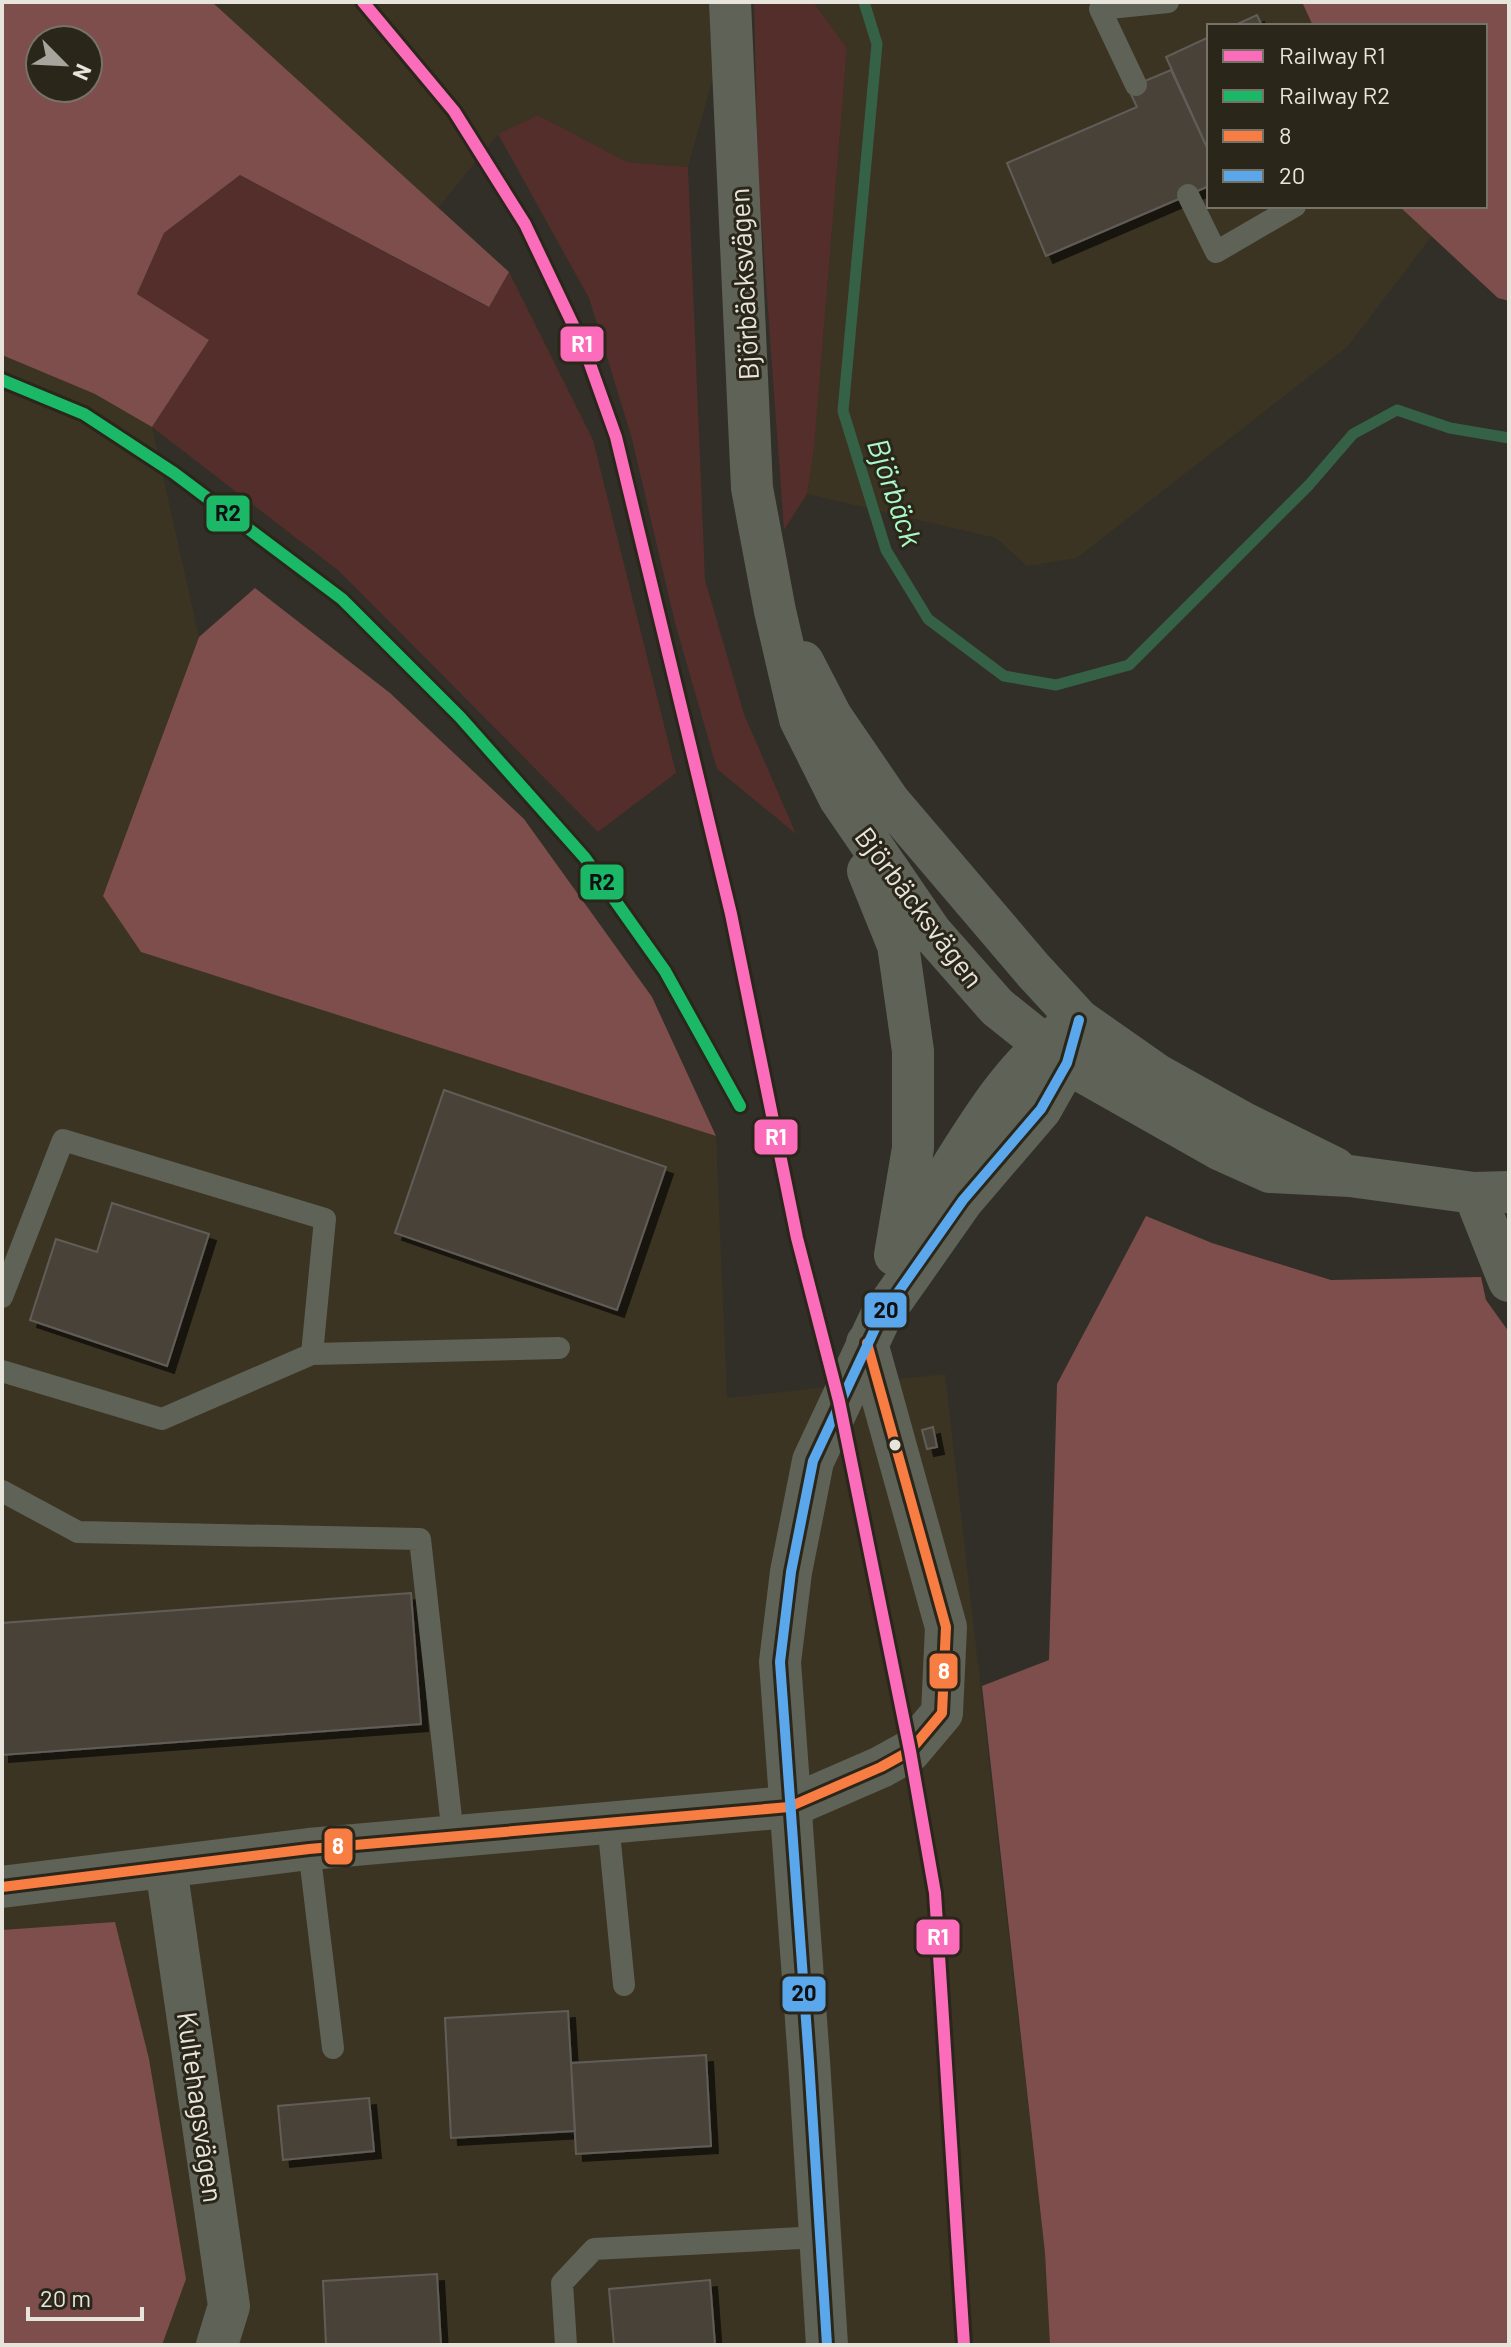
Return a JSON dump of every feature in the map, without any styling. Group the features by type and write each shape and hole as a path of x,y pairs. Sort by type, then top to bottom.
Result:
{"street":[{"name":"Björbäcksvägen","path":"730,2 752,488 775,611 800,719 840,799 931,932 997,1007 1055,1054 1219,1149 1270,1172 1350,1176 1492,1192"},
{"name":"Björbäcksvägen","path":"775,611 831,716 889,801 1079,1020 1156,1074 1244,1123 1350,1176"},
{"path":"827,2345 780,1662 791,1572 813,1461 874,1330 895,1255 913,1148 913,1051 898,945 840,799"},
{"path":"2,1887 309,1849 789,1807 910,1751 942,1713 946,1627 874,1330 963,1200 1041,1109 1055,1054 1079,1020"},
{"path":"895,1255 1008,1084 1055,1054"},
{"path":"1492,1192 1509,1281"},
{"name":"Kultehagsvägen","path":"166,1867 229,2306 217,2345"}],"lane":[{"path":"1136,85 1100,9 1168,2"},
{"path":"1188,195 1216,252 1292,208"},
{"path":"2,1297 63,1140 325,1219 312,1354"},
{"path":"2,1371 162,1419 312,1354 559,1348"},
{"path":"2,1491 78,1532 420,1539 453,1836"},
{"path":"608,1822 624,1985"},
{"path":"309,1849 333,2048"},
{"path":"566,2345 562,2283 594,2249 820,2237"}],"shaded area":[{"path":"2,2 212,2 509,272 489,307 240,175 164,233 137,294 209,340 152,427 95,394 2,355"},
{"path":"212,2 734,2 688,167 627,162 538,115 498,134 438,208"},
{"path":"754,2 813,2 847,48 814,448 807,494 784,530 758,174"},
{"path":"813,2 1302,2 1312,24 1207,24 1207,208 1401,208 1432,236 1348,346 1077,558 1027,566 996,538 807,494 814,448 847,48"},
{"path":"1302,2 1509,2 1509,301 1498,298 1401,208 1487,208 1487,24 1312,24"},
{"path":"538,115 627,162 688,167 705,580 744,714 796,834 717,769 675,623 632,439 589,298 498,134"},
{"path":"240,175 488,307 509,272 593,440 676,773 598,832 339,571 152,427 209,340 137,294 164,233"},
{"path":"2,355 95,394 152,427 199,637 103,896 141,952 716,1136 727,1398 945,1374 1045,2253 1050,2345 2,2345"},
{"path":"255,588 390,693 524,819 652,997 716,1136 141,952 103,896 199,637"},
{"path":"1146,1216 1212,1243 1331,1280 1481,1277 1486,1300 1509,1332 1509,2345 1050,2345 1045,2253 982,1686 1049,1660 1057,1384"},
{"path":"115,1922 149,2059 186,2279 162,2345 2,2345 2,1930"}],"building":[{"path":"1257,15 1261,24 1237,24"},
{"path":"1207,38 1207,148 1166,57"},
{"path":"1171,70 1207,148 1207,187 1046,256 1007,163 1137,107 1128,88"},
{"path":"444,1090 666,1167 617,1310 395,1233"},
{"path":"112,1203 209,1234 167,1366 30,1320 56,1239 97,1252"},
{"path":"933,1427 937,1447 927,1449 922,1430"},
{"path":"411,1593 421,1724 2,1755 2,1623"},
{"path":"568,2011 575,2131 451,2138 445,2018"},
{"path":"706,2055 711,2146 576,2154 571,2063"},
{"path":"369,2098 374,2151 283,2160 278,2106"},
{"path":"437,2274 441,2345 326,2345 323,2281"},
{"path":"710,2280 715,2345 614,2345 609,2289"}],"waterway":[{"name":"Björbäck","path":"864,2 877,44 843,411 886,550 928,619 1004,676 1056,685 1129,665 1309,485 1353,434 1397,410 1450,428 1509,438"}],"rail line":[{"name":"R1","path":"363,2 454,111 525,224 585,350 616,437 731,914 797,1238 839,1401 910,1751 935,1893 964,2345"},
{"name":"R2","path":"2,380 84,414 174,473 342,599 460,717 585,858 665,971 740,1106"}],"transit line":[{"name":"20","path":"827,2345 780,1662 791,1572 813,1461 880,1318 963,1200 1041,1109 1067,1063 1079,1020"},
{"name":"8","path":"2,1887 309,1849 789,1807 910,1751 942,1713 946,1627 867,1343"}]}
